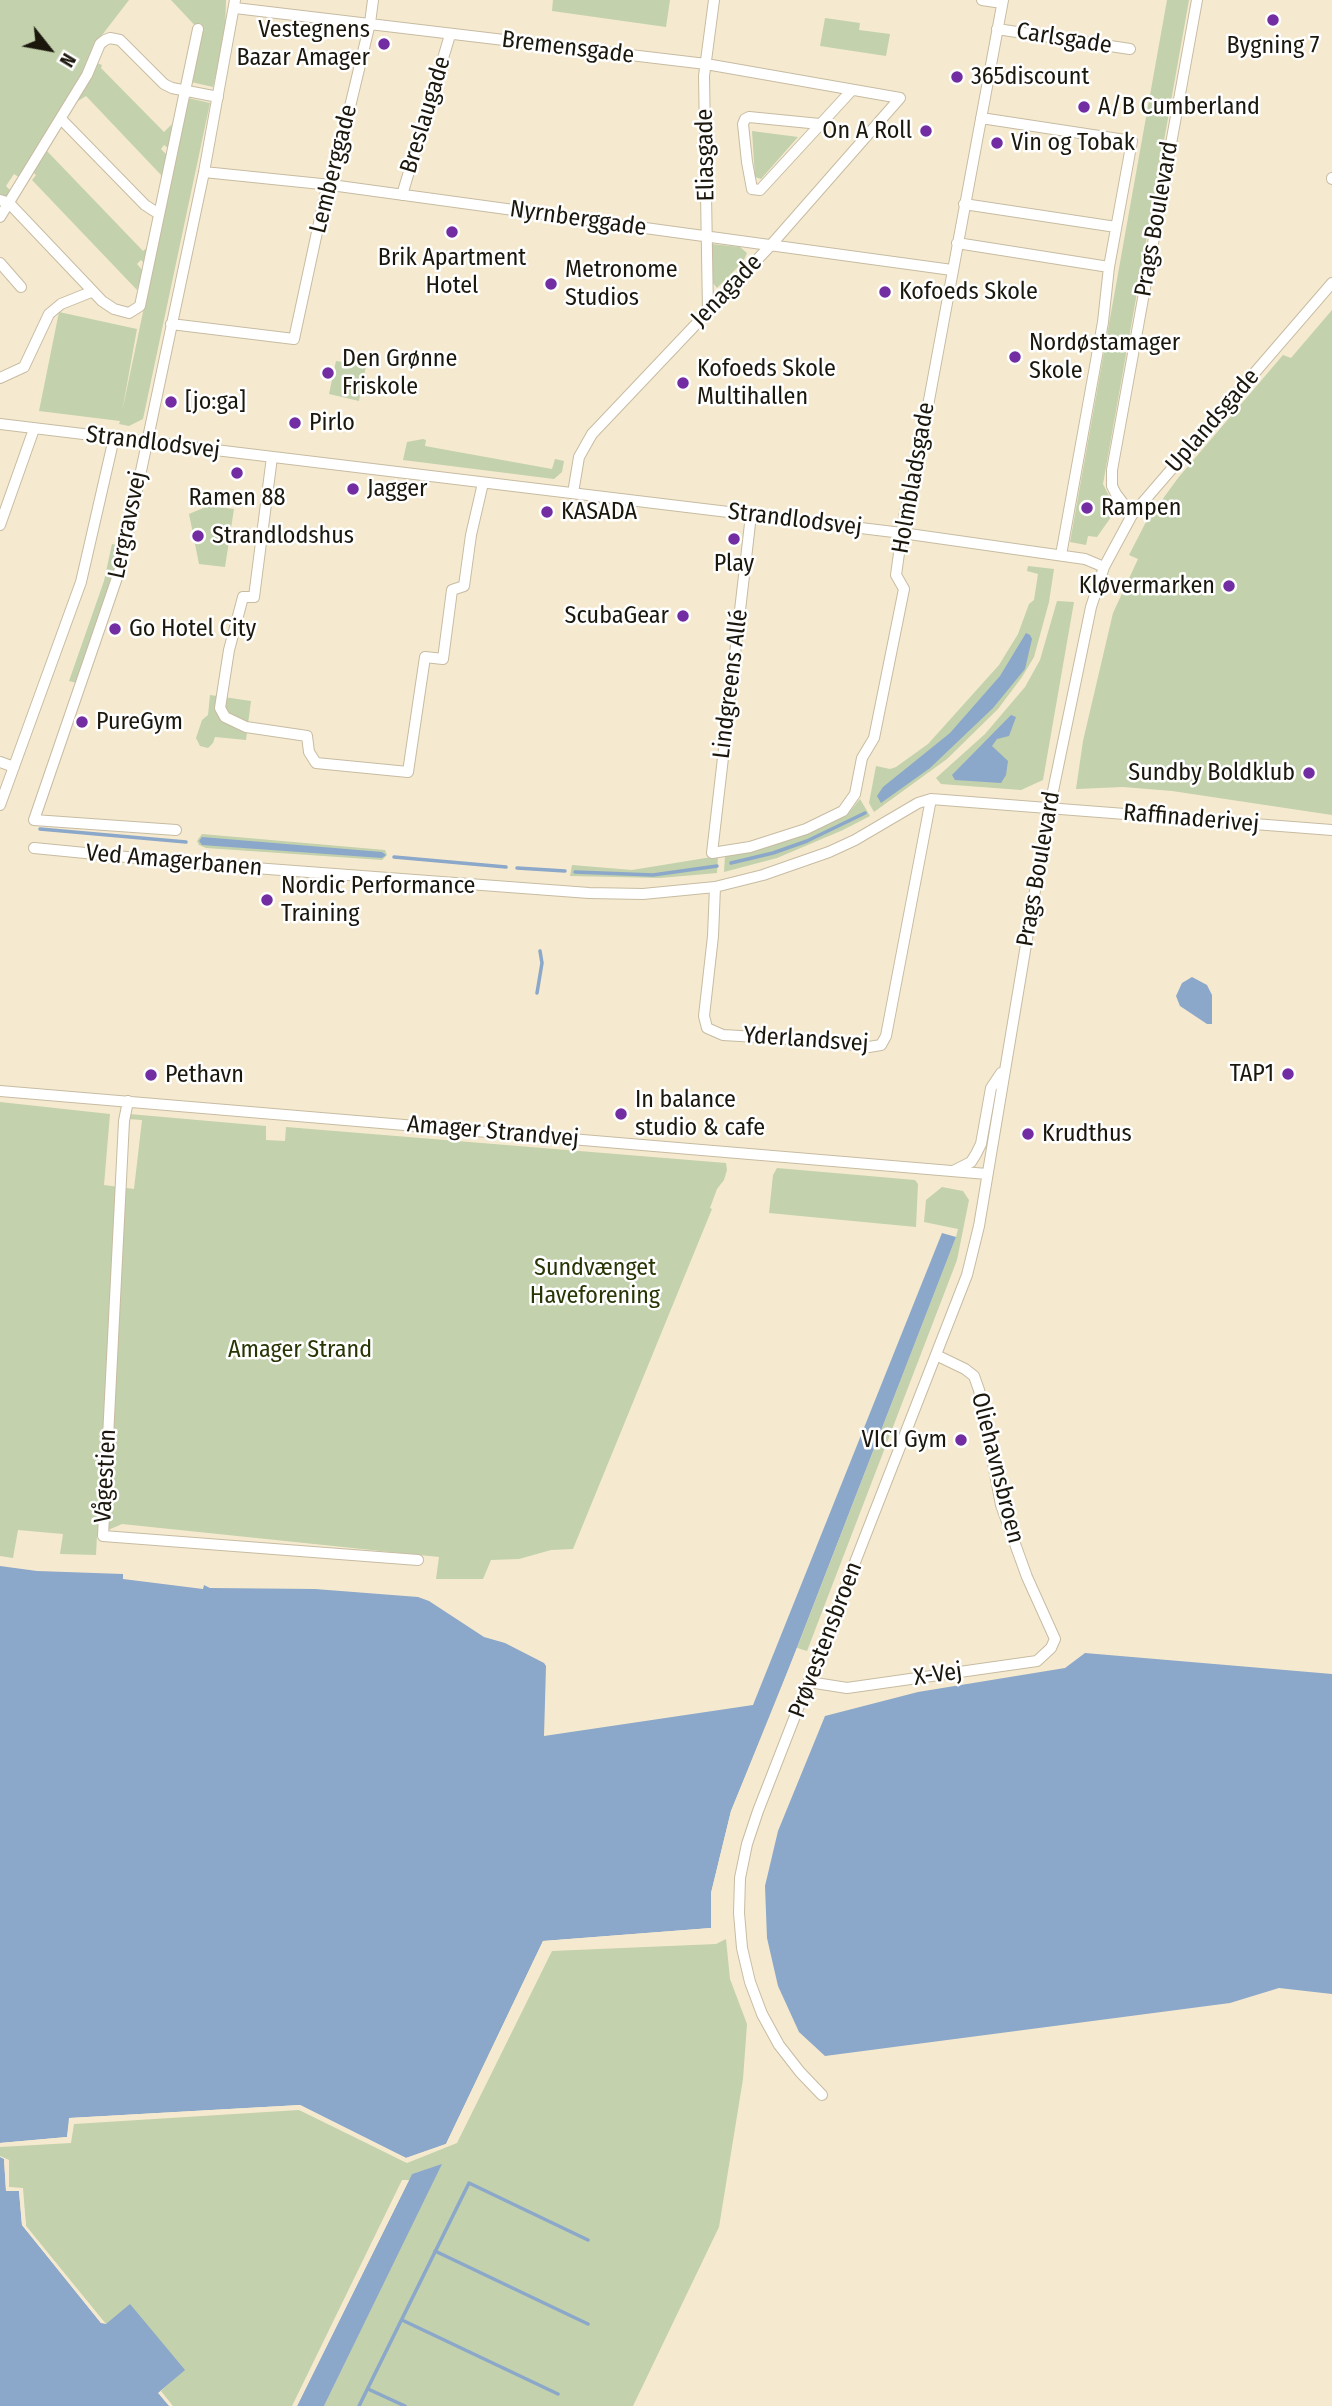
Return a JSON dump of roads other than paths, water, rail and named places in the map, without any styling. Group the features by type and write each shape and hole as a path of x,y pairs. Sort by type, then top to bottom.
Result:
{"street":[{"name":"Lemberggade","path":"171,324 294,339 325,195 331,185 370,23 373,0"},
{"name":"Eliasgade","path":"708,311 706,64 714,0"},
{"path":"982,0 1003,2"},
{"name":"Prags Boulevard","path":"1132,515 1112,486 1112,470 1197,0"},
{"name":"Holmbladsgade","path":"712,853 750,847 807,829 843,811 853,799 862,758 874,738 904,589 896,575 902,533 1003,2"},
{"name":"Bremensgade","path":"235,4 450,35 706,64 900,98"},
{"name":"Lergravsvej","path":"176,830 34,820 121,566 204,172 235,4"},
{"path":"4,201 86,283 91,292 120,312 129,313 140,306 198,29"},
{"name":"Carlsgade","path":"998,29 1130,50"},
{"name":"Breslaugade","path":"402,195 450,35"},
{"path":"0,217 4,201 61,119 87,75 100,44 110,38 124,43 172,88 218,97"},
{"path":"820,124 749,117 745,119 743,124 752,189 760,190 852,90"},
{"name":"Jenagade","path":"573,493 579,457 592,434 771,245 900,98"},
{"name":"Prags Boulevard","path":"981,118 1132,141 1061,555"},
{"path":"61,119 145,205 159,214"},
{"name":"Nyrnberggade","path":"204,172 331,185 952,270"},
{"path":"964,204 1116,227"},
{"path":"957,243 1109,267"},
{"path":"0,263 21,287"},
{"name":"Uplandsgade","path":"1104,567 1132,515 1332,282"},
{"path":"0,378 24,367 50,314 61,304 91,292"},
{"name":"Strandlodsvej","path":"0,424 902,533 1085,559 1104,567"},
{"path":"0,525 34,429"},
{"name":"Lergravsvej","path":"0,805 81,582 114,438"},
{"path":"272,457 254,597 243,597 229,650 220,708 225,717 246,727 307,736 309,752 316,763 408,772 425,657 443,659 453,590 464,586 471,535 483,483"},
{"name":"Lindgreens Allé","path":"712,853 751,515"},
{"name":"Prags Boulevard","path":"987,1174 1050,808 1091,607 1104,567"},
{"path":"0,762 14,767"},
{"path":"931,799 1050,808"},
{"name":"Ved Amagerbanen","path":"34,848 160,861 589,893 643,894 715,887 763,875 829,852 867,834 911,806 931,799"},
{"name":"Yderlandsvej","path":"715,887 713,936 704,1016 707,1028 723,1035 824,1041 869,1047 881,1045 886,1036 931,799"},
{"name":"Raffinaderivej","path":"1050,808 1332,830"},
{"path":"953,1171 971,1162 976,1154 981,1144 991,1088 1005,1068"},
{"name":"Amager Strandvej","path":"0,1091 987,1174"},
{"name":"Vågestien","path":"128,1101 124,1121 103,1536 418,1560"},
{"name":"Prøvestensbroen","path":"822,2095 779,2045 762,2014 750,1982 742,1948 740,1878 747,1844 967,1275 979,1226 987,1174"},
{"name":"Oliehavnsbroen","path":"936,1355 965,1368 974,1376 1001,1505 1027,1577 1055,1639"},
{"name":"X-Vej","path":"810,1682 847,1688 1037,1661 1051,1648 1055,1639"}],"water":[{"path":"1026,633 1032,639 1025,669 993,708 930,768 881,803 877,796 883,787 950,733 1000,676"},
{"path":"1011,715 1016,717 1009,736 997,739 992,746 1008,761 1006,775 1001,783 955,780 952,775"},
{"path":"202,837 382,852 386,855 382,858 202,845 199,841"},
{"path":"1192,977 1207,985 1212,995 1212,1024 1207,1024 1180,1006 1176,996 1182,983"},
{"path":"942,1233 956,1237 731,1811 711,1893 711,1928 543,1941 446,2144 406,2158 300,2105 70,2118 67,2137 0,2143 0,1566 37,1571 123,1574 123,1579 203,1589 204,1585 210,1588 315,1589 418,1597 429,1601 484,1637 505,1643 544,1663 544,1736 753,1705"},
{"path":"1085,1653 1332,1674 1332,1994 1279,1988 1230,2003 825,2056 799,2032 778,1986 767,1938 765,1886 778,1831 825,1716 918,1692 1065,1668"},
{"path":"0,2157 4,2159 6,2190 19,2191 22,2225 101,2323 106,2324 130,2304 185,2370 158,2393 169,2406 0,2406"},
{"path":"442,2164 324,2406 297,2406 412,2174"}],"waterway":[{"path":"731,863 807,841 865,813"},
{"path":"40,829 186,842"},
{"path":"394,857 506,867"},
{"path":"575,872 653,875 717,866"},
{"path":"517,868 565,871"},
{"path":"537,993 542,963 540,951"},
{"path":"359,2406 469,2183 588,2240"},
{"path":"435,2251 588,2324"},
{"path":"402,2320 558,2394"},
{"path":"368,2389 405,2406"}],"place":[{"name":"Bygning 7","path":"1273,20"},
{"name":"Vestegnens Bazar Amager","path":"384,44"},
{"name":"365discount","path":"957,77"},
{"name":"A/B Cumberland","path":"1084,107"},
{"name":"On A Roll","path":"926,131"},
{"name":"Vin og Tobak","path":"997,143"},
{"name":"Brik Apartment Hotel","path":"452,232"},
{"name":"Metronome Studios","path":"551,284"},
{"name":"Kofoeds Skole","path":"885,292"},
{"name":"Nordøstamager Skole","path":"1015,357"},
{"name":"Den Grønne Friskole","path":"328,373"},
{"name":"Kofoeds Skole Multihallen","path":"683,383"},
{"name":"[jo:ga]","path":"171,402"},
{"name":"Pirlo","path":"295,423"},
{"name":"Ramen 88","path":"237,473"},
{"name":"Jagger","path":"353,489"},
{"name":"Rampen","path":"1087,508"},
{"name":"KASADA","path":"547,512"},
{"name":"Strandlodshus","path":"198,536"},
{"name":"Play","path":"734,539"},
{"name":"Kløvermarken","path":"1229,586"},
{"name":"ScubaGear","path":"683,616"},
{"name":"Go Hotel City","path":"115,629"},
{"name":"PureGym","path":"82,722"},
{"name":"Sundby Boldklub","path":"1309,773"},
{"name":"Nordic Performance Training","path":"267,900"},
{"name":"TAP1","path":"1288,1074"},
{"name":"Pethavn","path":"151,1075"},
{"name":"In balance studio & cafe","path":"621,1114"},
{"name":"Krudthus","path":"1028,1134"},
{"name":"VICI Gym","path":"961,1440"}],"park label":[{"name":"Sundvænget Haveforening","path":"595,1282"},
{"name":"Amager Strand","path":"300,1350"}]}
